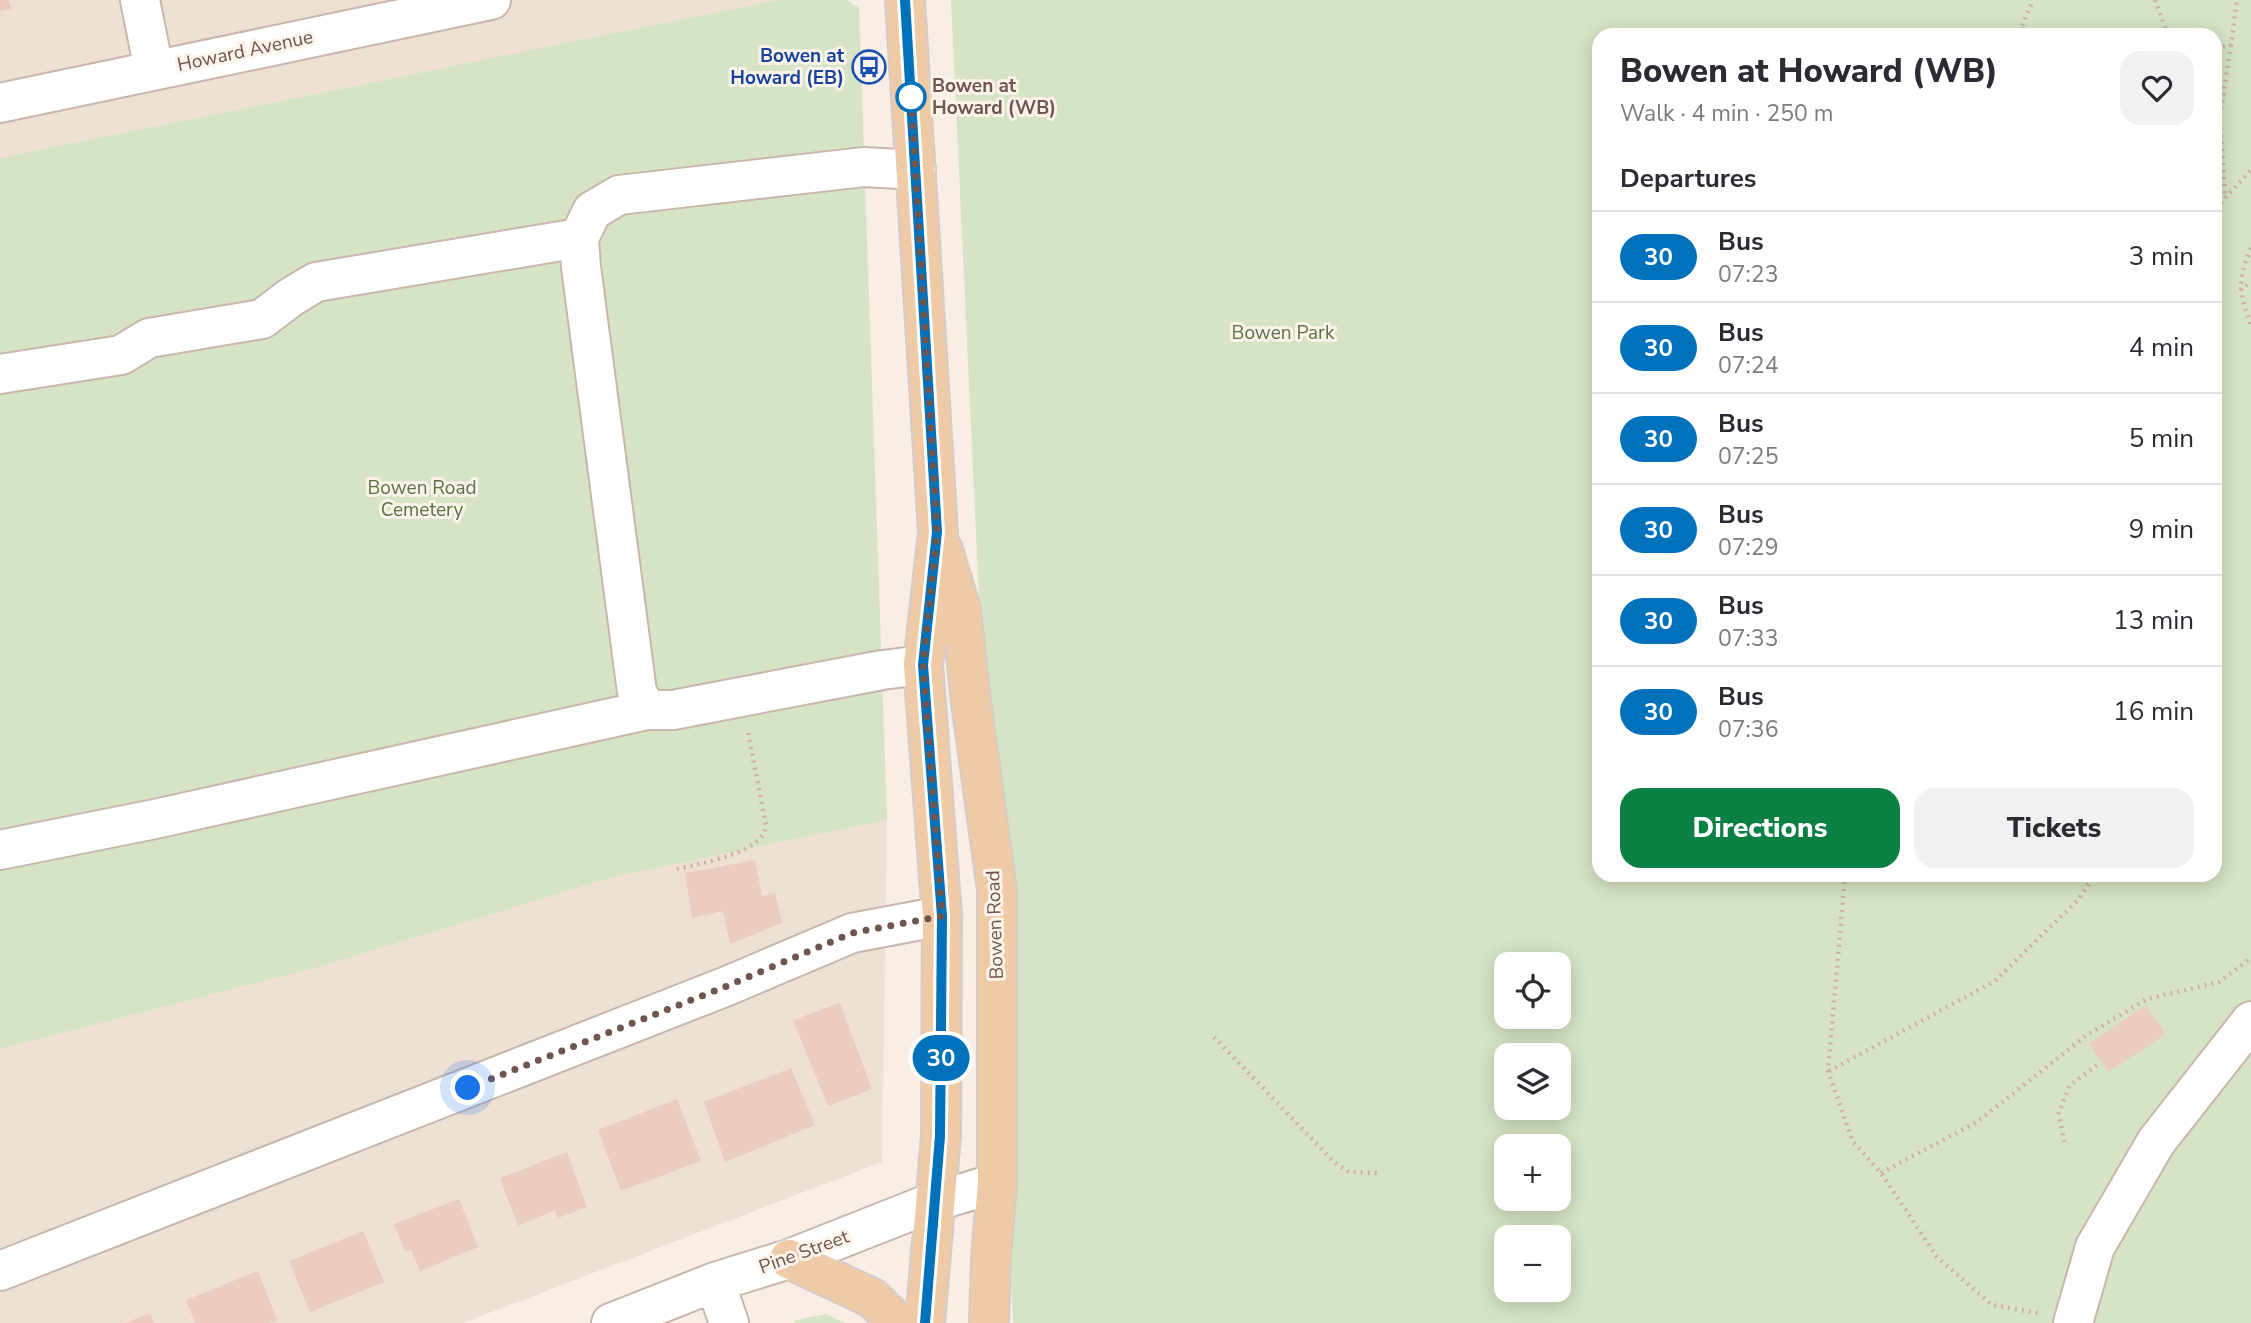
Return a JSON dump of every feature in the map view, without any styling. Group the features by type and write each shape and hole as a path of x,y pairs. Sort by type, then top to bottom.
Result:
{"main road":[{"name":"Bowen Road","path":"905,0 937,532 923,665 942,916 940,1136 925,1323"},
{"name":"Bowen Road","path":"937,532 961,610 997,890 997,1183 990,1258 989,1323"},
{"path":"789,1259 872,1298 898,1323"}],"street":[{"path":"140,0 154,70"},
{"name":"Howard Avenue","path":"0,103 154,70 414,7 491,0"},
{"path":"647,710 637,692 579,239 592,211 619,195 864,167 916,170"},
{"path":"0,374 121,355 149,338 261,319 291,296 316,282 579,239"},
{"path":"0,850 155,819 647,710 673,710 882,670 923,665"},
{"path":"0,1271 727,986 852,933 942,916"},
{"path":"2073,1321 2095,1247 2156,1142 2251,1021"},
{"name":"Pine Street","path":"611,1323 715,1282 789,1259 936,1201 997,1183"},
{"path":"715,1282 729,1323"}],"path":[{"path":"2021,28 2033,0"},
{"path":"2155,0 2165,28"},
{"path":"2222,104 2237,0"},
{"path":"2222,47 2231,46"},
{"path":"2222,149 2225,198"},
{"path":"2222,201 2251,170"},
{"path":"2251,248 2244,264 2239,290 2251,327"},
{"path":"2239,290 2251,282"},
{"path":"677,869 722,859 762,836 766,825 741,697"},
{"path":"1843,882 1828,1071 1853,1142 1881,1173 1937,1257 1992,1306 2073,1321"},
{"path":"1828,1071 1995,981 2079,899 2090,882"},
{"path":"1881,1173 1977,1122 2087,1035 2147,999 2219,982 2251,958"},
{"path":"1214,1037 1334,1162 1349,1172 1377,1173"},
{"path":"2064,1142 2059,1113 2069,1086 2101,1062"}],"shaded area":[{"path":"0,0 777,0 0,158"},
{"path":"887,820 882,1162 463,1323 0,1323 0,1049 312,969 614,877"}],"green space":[{"name":"Bowen Road Cemetery","path":"777,0 847,0 859,8 887,820 614,877 312,969 0,1049 0,158"},
{"name":"Bowen Park","path":"951,0 2251,0 2251,1323 1013,1323"},
{"path":"826,1314 845,1323 794,1323 796,1320"}],"building":[{"path":"0,0 9,0 11,9 0,11"},
{"path":"755,860 762,896 775,893 782,923 730,944 723,911 692,918 685,873"},
{"path":"840,1003 872,1089 828,1106 793,1020"},
{"path":"2146,1005 2166,1034 2108,1072 2089,1043"},
{"path":"791,1068 815,1125 725,1162 704,1102"},
{"path":"677,1099 701,1161 621,1191 598,1130"},
{"path":"567,1152 587,1207 558,1218 555,1210 518,1226 500,1178"},
{"path":"459,1199 478,1247 420,1271 411,1249 405,1252 394,1224"},
{"path":"363,1231 384,1282 310,1312 289,1261"},
{"path":"258,1271 277,1320 270,1323 195,1323 186,1300"},
{"path":"150,1313 154,1323 125,1323"}],"bus line":[{"name":"30","path":"905,0 937,532 923,665 942,916 940,1136 925,1323"}],"place":[{"name":"Bowen at Howard (EB)","path":"869,67"},
{"name":"Bowen at Howard (WB)","path":"911,97"}],"route":[{"path":"468,1088 727,986 852,933 942,916 923,665 937,532 911,97"}]}
